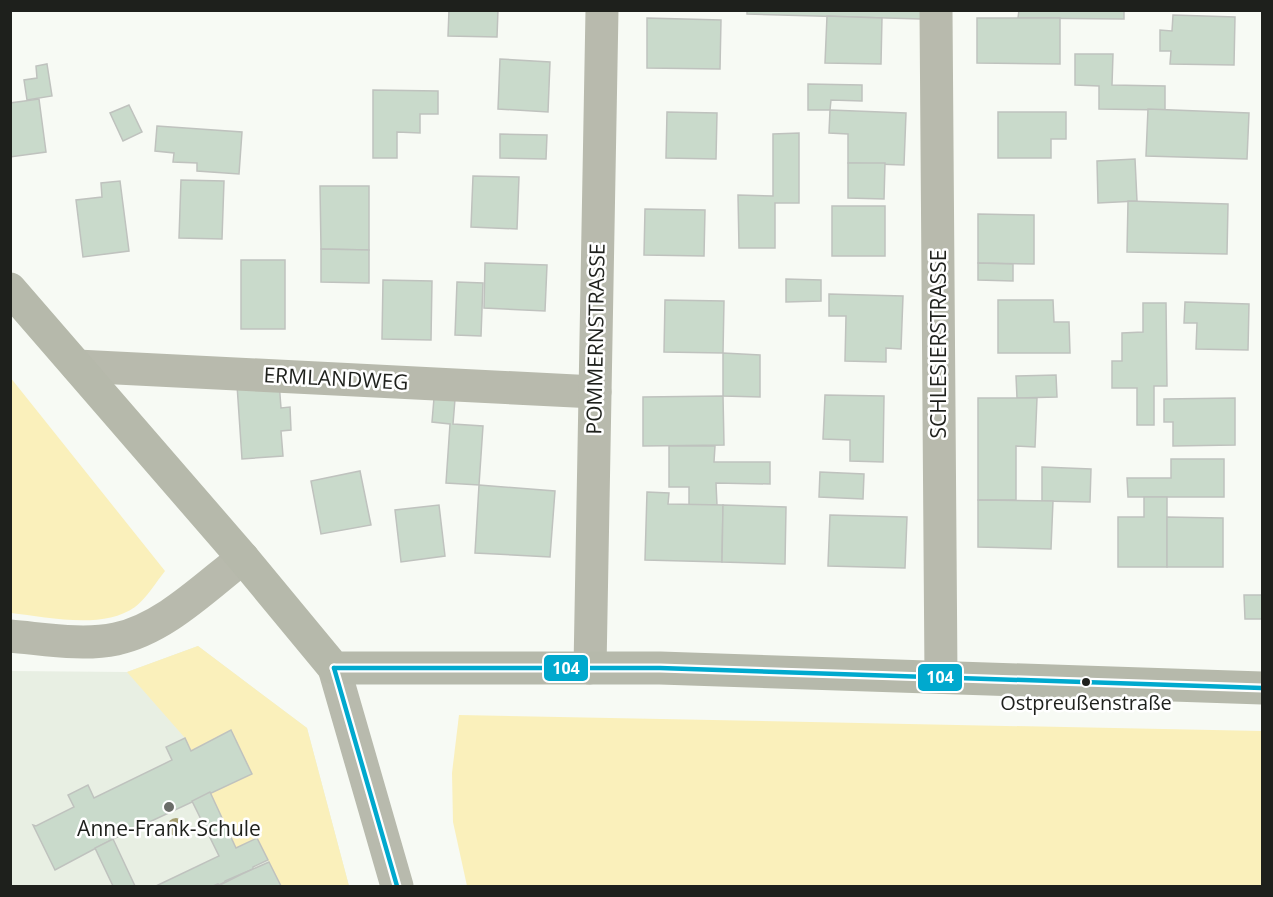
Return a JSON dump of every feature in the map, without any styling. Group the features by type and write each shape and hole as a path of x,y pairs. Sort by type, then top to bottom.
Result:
{"main road":[{"path":"10,289 243,558 334,668 660,668 1263,688"}],"street":[{"name":"POMMERNSTRASSE","path":"590,668 602,10"},
{"name":"SCHLESIERSTRASSE","path":"936,10 941,677"},
{"name":"ERMLANDWEG","path":"77,366 596,392"},
{"path":"10,636 97,641 135,633 170,615 243,558"},
{"path":"334,668 397,886"}],"shaded area":[{"path":"10,377 165,571 139,604 122,614 91,620 74,620 11,613"},
{"name":"Anne-Frank-Schule","path":"198,646 307,728 349,886 11,886 11,671 127,672"},
{"path":"198,646 307,728 349,886 281,886 257,838 236,848 210,792 230,730 191,751 185,738 127,672"},
{"path":"459,715 1262,731 1262,886 467,886 453,822 452,773"}],"building":[{"path":"449,10 498,10 497,37 448,36"},
{"path":"747,10 921,10 921,19 747,14"},
{"path":"1019,10 1124,10 1124,19 1018,18"},
{"path":"1173,15 1235,17 1234,65 1170,64 1171,51 1160,51 1160,30 1172,31"},
{"path":"827,16 882,18 881,64 825,63"},
{"path":"647,18 721,20 720,69 647,68"},
{"path":"977,18 1060,18 1060,64 977,63"},
{"path":"1075,54 1113,54 1112,85 1165,86 1165,110 1099,109 1099,86 1075,85"},
{"path":"500,59 550,62 548,112 498,109"},
{"path":"47,64 52,96 27,100 24,80 37,78 36,66"},
{"path":"808,84 862,85 862,101 831,100 830,110 808,110"},
{"path":"373,90 438,91 438,114 420,114 420,133 397,132 397,158 373,158"},
{"path":"39,99 46,152 10,157 10,103"},
{"path":"129,105 142,132 123,141 110,113"},
{"path":"1148,109 1249,113 1247,159 1146,156"},
{"path":"830,110 906,113 904,165 848,163 848,134 829,133"},
{"path":"667,112 717,113 716,159 666,158"},
{"path":"998,112 1066,112 1066,139 1051,139 1051,158 998,158"},
{"path":"157,126 242,132 239,174 197,171 197,163 173,162 174,153 155,151"},
{"path":"799,133 799,203 775,203 775,248 739,248 738,195 773,196 773,134"},
{"path":"500,134 547,135 546,159 500,158"},
{"path":"1135,159 1137,201 1098,203 1097,161"},
{"path":"848,163 885,163 884,199 848,198"},
{"path":"473,176 519,177 517,229 471,227"},
{"path":"181,180 224,181 222,239 179,238"},
{"path":"120,181 129,251 83,257 76,200 102,197 101,183"},
{"path":"320,186 369,186 369,250 321,249"},
{"path":"1128,201 1228,204 1227,254 1127,252"},
{"path":"832,206 885,206 885,256 832,256"},
{"path":"645,209 705,210 704,256 644,255"},
{"path":"978,214 1034,215 1034,264 978,263"},
{"path":"321,249 369,250 369,283 321,282"},
{"path":"241,260 285,260 285,329 241,329"},
{"path":"485,263 547,265 545,311 484,308"},
{"path":"978,263 1013,264 1013,281 978,280"},
{"path":"786,279 821,280 821,301 786,302"},
{"path":"383,280 432,281 431,340 382,339"},
{"path":"457,282 483,283 481,336 455,335"},
{"path":"829,294 903,296 901,349 886,348 886,362 845,361 846,316 829,316"},
{"path":"665,300 724,301 723,353 664,352"},
{"path":"998,300 1053,300 1054,322 1069,322 1070,353 998,353"},
{"path":"1185,302 1249,304 1248,350 1196,349 1197,323 1184,323"},
{"path":"1143,303 1166,303 1167,386 1154,386 1154,425 1137,425 1137,388 1112,388 1112,361 1122,361 1122,333 1143,332"},
{"path":"723,353 760,355 760,397 723,396"},
{"path":"1056,375 1057,397 1017,398 1016,376"},
{"path":"279,382 281,408 290,407 291,430 281,431 283,456 242,459 237,385"},
{"path":"825,395 884,396 883,462 850,461 850,440 823,439"},
{"path":"723,396 724,445 643,446 643,397"},
{"path":"434,398 455,399 453,424 483,426 479,485 446,483 450,424 432,422"},
{"path":"978,398 1037,398 1035,447 1016,446 1016,500 978,500"},
{"path":"1235,398 1235,445 1173,446 1173,422 1164,422 1164,399"},
{"path":"669,446 715,446 714,462 770,462 770,484 716,483 717,505 689,505 689,487 669,487"},
{"path":"1171,459 1224,459 1224,497 1128,497 1127,478 1171,478"},
{"path":"1042,467 1091,469 1090,502 1042,501"},
{"path":"360,471 371,525 321,534 311,481"},
{"path":"820,472 864,474 863,499 819,497"},
{"path":"479,485 555,491 550,557 475,553"},
{"path":"647,492 669,493 668,504 723,505 722,562 645,560"},
{"path":"1144,497 1167,497 1167,567 1118,567 1118,517 1144,517"},
{"path":"978,500 1053,501 1051,549 978,547"},
{"path":"439,505 445,556 401,562 395,510"},
{"path":"723,505 786,507 785,564 722,562"},
{"path":"830,515 907,517 905,568 828,566"},
{"path":"1167,517 1223,518 1223,567 1167,567"},
{"path":"1244,595 1262,595 1262,619 1245,619"},
{"path":"231,730 252,774 113,839 55,870 33,825 36,826 74,807 68,795 88,785 94,798 172,760 166,747 185,738 191,751"},
{"path":"210,792 236,848 257,838 268,860 219,885 156,886 219,856 192,801"},
{"path":"113,839 135,886 113,886 95,848"},
{"path":"269,862 281,886 218,886 242,874"}],"transit line":[{"name":"104","path":"334,668 660,668 1262,688"},
{"name":"104","path":"334,668 397,886"}],"place":[{"name":"Ostpreußenstraße","path":"1086,682"},
{"name":"Anne-Frank-Schule","path":"169,807"}]}
